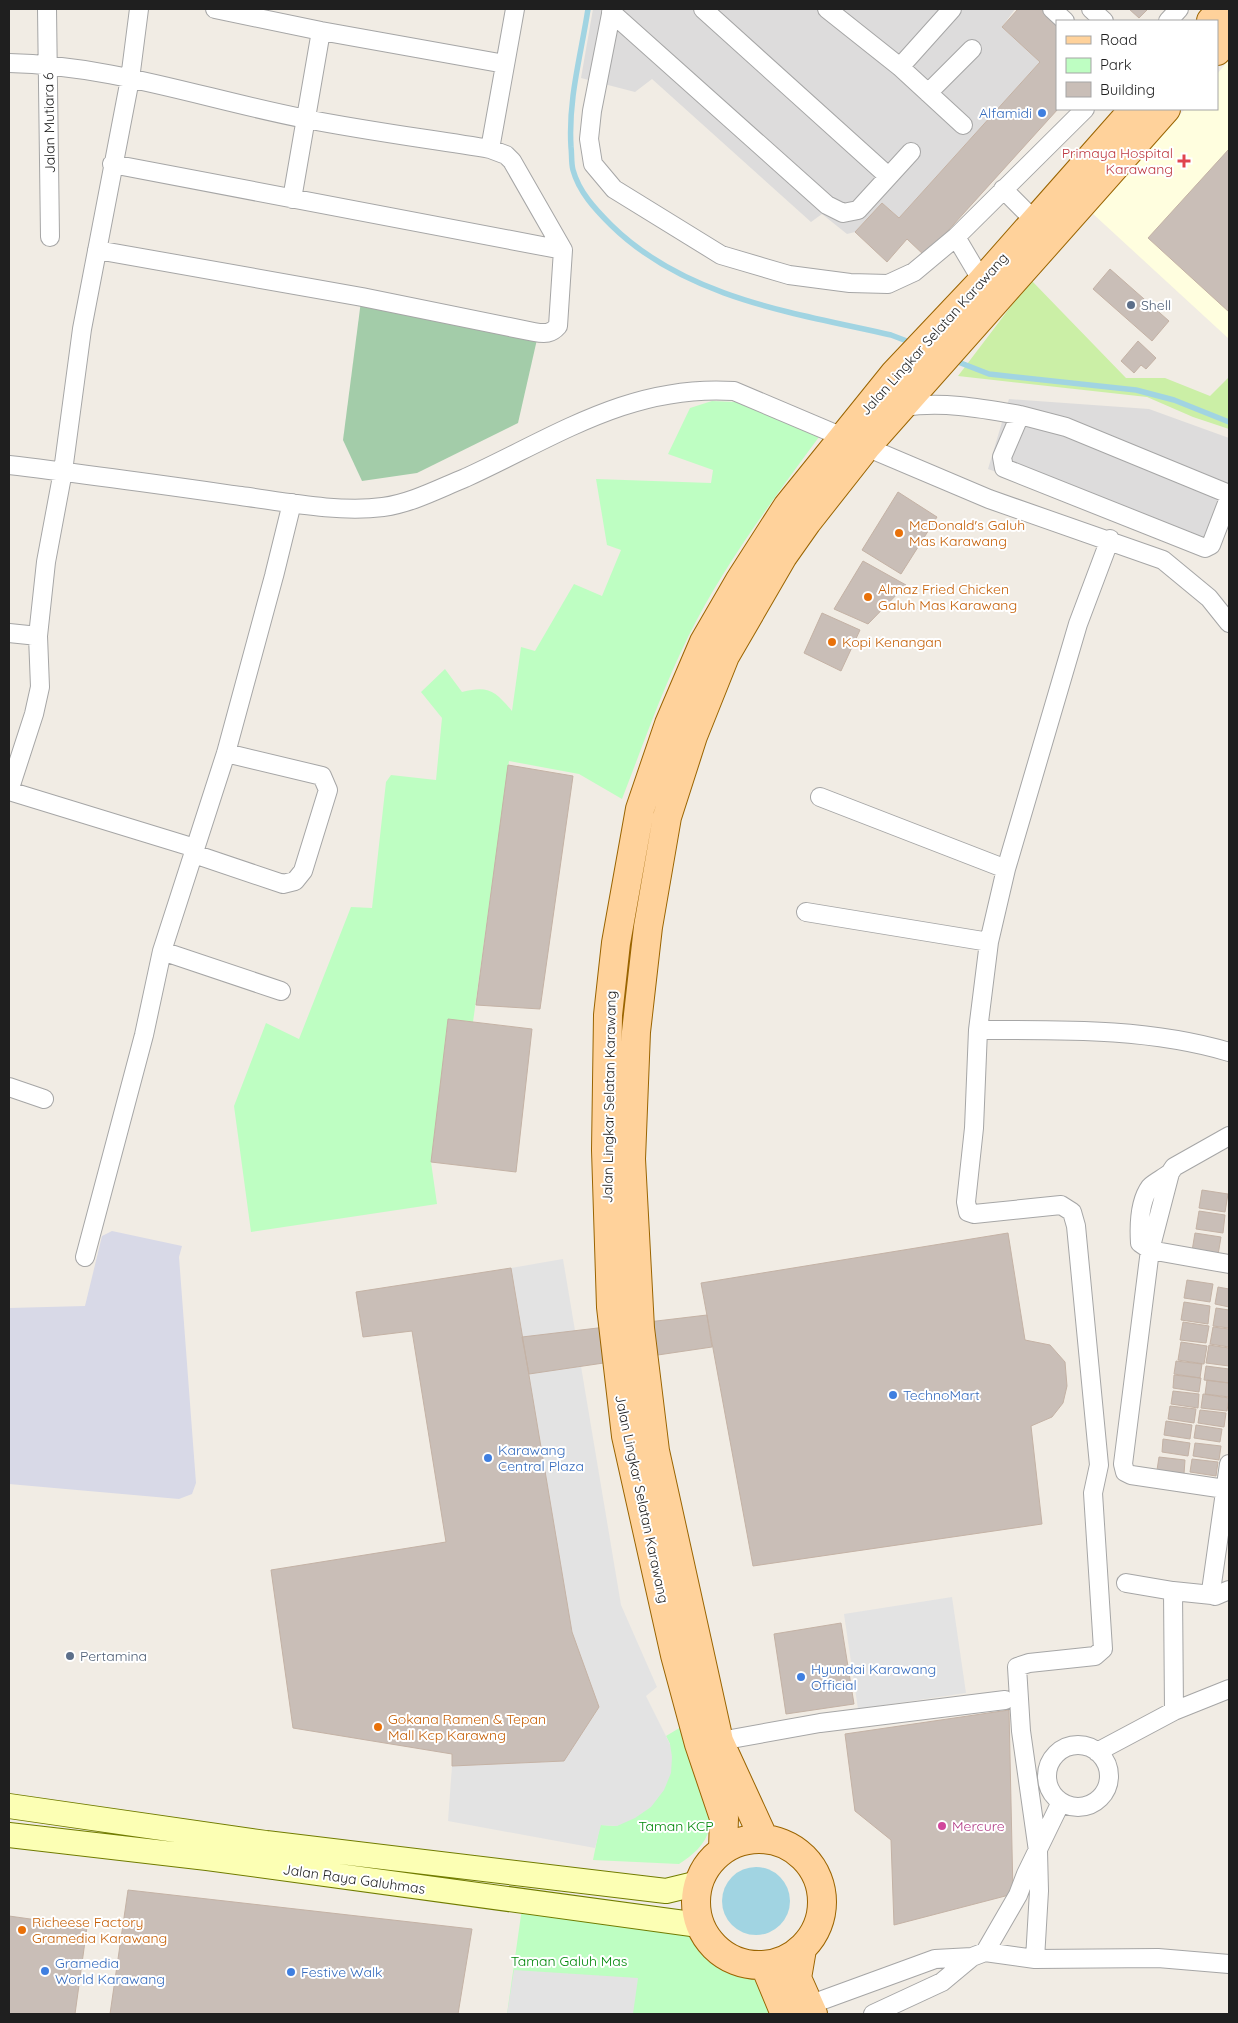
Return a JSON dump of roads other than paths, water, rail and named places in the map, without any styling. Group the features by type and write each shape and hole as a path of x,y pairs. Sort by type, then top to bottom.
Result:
{"main road":[{"path":"1212,20 1222,9"},
{"path":"1218,50 1229,37"},
{"name":"Jalan Lingkar Selatan Karawang","path":"764,1838 709,1742 675,1655 626,1436 618,1386 611,1307 606,1150 608,1015 616,943 640,809 669,724 704,642 740,580 787,507 854,442 902,407 927,380 982,281 1133,110"},
{"name":"Jalan Lingkar Selatan Karawang","path":"854,442 895,373 961,321 1165,110"},
{"name":"Jalan Lingkar Selatan Karawang","path":"709,1742 724,1818 723,1849"},
{"name":"Jalan Raya Galuhmas","path":"9,1806 266,1843 666,1891 698,1883"},
{"name":"Jalan Raya Galuhmas","path":"9,1835 208,1858 699,1925"},
{"path":"764,1838 784,1844 802,1855 815,1872 822,1892 822,1913 815,1932 802,1949 785,1960 766,1966 745,1965 726,1957 710,1943 699,1925 695,1904 698,1883 708,1864 723,1849 743,1840 764,1838"},
{"path":"666,1891 674,1902 668,1921"},
{"path":"802,1949 797,1978 803,2011"},
{"path":"766,1966 803,2011"}],"street":[{"name":"Jalan Mutiara 6","path":"47,9 50,237"},
{"path":"139,9 130,79 112,164 82,329 63,471 46,562 38,636 40,687 34,714 9,791 195,851 283,884 295,881 303,871 328,790 322,776 226,753"},
{"path":"215,9 321,31 505,64"},
{"path":"490,149 515,9"},
{"path":"703,9 888,176"},
{"path":"827,9 900,67 963,125"},
{"path":"900,67 952,9"},
{"path":"1052,9 1064,20"},
{"path":"1091,9 1103,20"},
{"path":"1169,20 1178,9"},
{"path":"611,10 827,205 843,213 858,210 912,152"},
{"path":"611,10 592,111 589,139 593,164 614,189 720,255 789,275 888,284 914,272 956,237 1084,110"},
{"path":"292,199 321,31"},
{"path":"928,93 972,50"},
{"path":"9,63 48,64 130,79 306,119 490,149 506,155 512,161 563,250 558,326 553,332 544,334 362,297 97,250"},
{"path":"112,164 563,250"},
{"path":"1003,189 1035,221"},
{"path":"956,237 982,281"},
{"path":"9,465 292,503 360,508 384,507 415,500 492,466 550,435 601,413 658,396 702,389 734,391 989,498 1110,539 1163,560 1209,598 1229,623"},
{"path":"902,407 925,404 966,405 1020,415 1066,427 1229,494"},
{"path":"1020,415 1002,457 1004,468 1205,548 1211,545 1229,498"},
{"path":"85,1257 144,1035 162,951 226,753 292,503"},
{"path":"1035,1959 1039,1890 1038,1851 1021,1731 1017,1667 1028,1663 1095,1656 1103,1649 1093,1493 1099,1465 1076,1226 1072,1212 1062,1205 974,1214 968,1212 966,1202 974,1128 978,1030 990,942 1006,869 1078,624 1110,539"},
{"path":"9,633 38,636"},
{"path":"820,797 1006,869"},
{"path":"806,912 990,942"},
{"path":"162,951 281,991"},
{"path":"978,1030 1107,1032 1201,1044 1229,1052"},
{"path":"9,1087 44,1099"},
{"path":"1225,1489 1131,1475 1126,1472 1123,1464 1150,1250 1170,1173 1174,1167 1229,1136"},
{"path":"1150,1250 1229,1264"},
{"path":"1212,1595 1229,1464"},
{"path":"1126,1583 1172,1591 1212,1595 1219,1595 1229,1590"},
{"path":"1172,1591 1174,1712"},
{"path":"1098,1752 1174,1712 1229,1689"},
{"path":"709,1742 820,1723 1005,1700"},
{"path":"1078,1744 1098,1752 1107,1763 1109,1772 1106,1789 1102,1796 1094,1802 1078,1807 1061,1802 1050,1788 1047,1780 1050,1762 1055,1755 1070,1745 1078,1744"},
{"path":"873,2014 942,1982 978,1954 1018,1895 1061,1802"},
{"path":"803,2011 935,1959 978,1954 1035,1959 1158,1958 1229,1964"}],"water":[{"path":"756,1867 769,1870 780,1877 787,1888 790,1901 787,1914 780,1925 769,1932 756,1935 743,1932 732,1925 725,1914 722,1901 725,1888 732,1877 743,1870"}],"waterway":[{"path":"588,9 571,112 572,164 583,193 605,219 640,250 672,270 707,286 779,310 891,335 912,343"},
{"path":"953,360 989,374 1136,390 1174,400 1229,422"}],"place":[{"name":"Alfamidi","path":"1042,113"},
{"name":"Primaya Hospital Karawang","path":"1184,161"},
{"name":"Shell","path":"1131,305"},
{"name":"McDonald's Galuh Mas Karawang","path":"899,533"},
{"name":"Almaz Fried Chicken Galuh Mas Karawang","path":"868,597"},
{"name":"Kopi Kenangan","path":"832,642"},
{"name":"TechnoMart","path":"893,1395"},
{"name":"Karawang Central Plaza","path":"488,1458"},
{"name":"Pertamina","path":"70,1656"},
{"name":"Hyundai Karawang Official","path":"801,1677"},
{"name":"Gokana Ramen & Tepan Mall Kcp Karawng","path":"378,1727"},
{"name":"Mercure","path":"942,1826"},
{"name":"Richeese Factory Gramedia Karawang","path":"22,1930"},
{"name":"Gramedia World Karawang","path":"45,1971"},
{"name":"Festive Walk","path":"291,1972"}],"park label":[{"name":"Taman KCP","path":"676,1826"},
{"name":"Taman Galuh Mas","path":"569,1961"}]}
